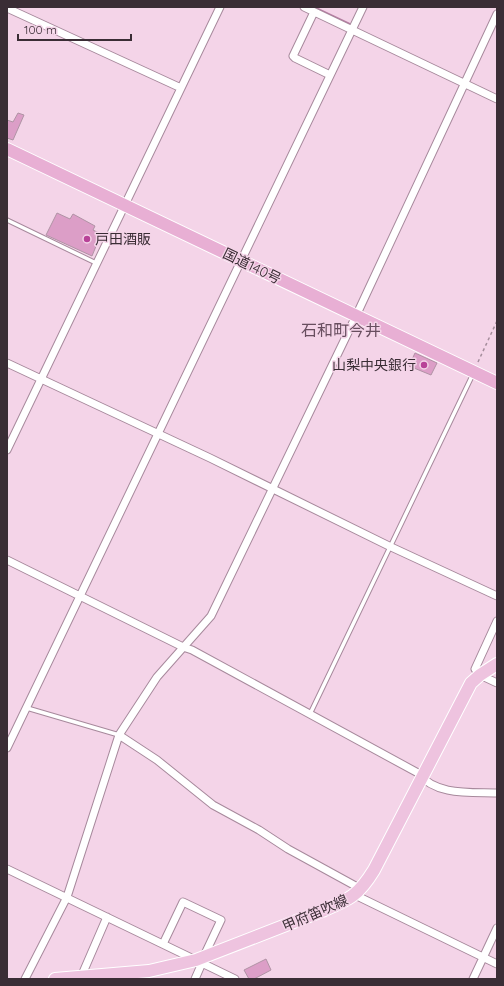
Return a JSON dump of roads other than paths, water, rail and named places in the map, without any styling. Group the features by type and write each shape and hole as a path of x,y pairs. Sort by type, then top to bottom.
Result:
{"highway":[{"name":"国道140号","path":"7,149 497,383"}],"main road":[{"name":"甲府笛吹線","path":"55,979 100,977 149,971 201,961 343,902 358,892 374,870 472,683 480,675 497,664"}],"street":[{"path":"7,450 40,378 220,7"},
{"path":"304,7 497,99"},
{"path":"7,748 363,7"},
{"path":"7,8 180,88"},
{"path":"314,12 293,56 330,75"},
{"path":"25,979 67,897 119,735 157,677 211,616 356,316 497,14"},
{"path":"7,363 210,458 389,546 497,596"},
{"path":"7,560 183,647 192,650 418,773 423,779 432,785 453,791 470,793 497,793"},
{"path":"497,621 475,669 480,675 497,683"},
{"path":"119,735 157,760 213,806 259,830 358,892 497,964"},
{"path":"7,869 201,961 235,979"},
{"path":"163,944 183,902 221,920 201,961 195,979"},
{"path":"81,977 107,917"},
{"path":"472,979 497,928"}],"lane":[{"path":"7,220 96,263"},
{"path":"310,714 389,546 474,372"},
{"path":"27,708 119,735"}],"waterway":[{"path":"313,7 349,24"}],"place":[{"name":"戸田酒販","path":"87,239"},
{"name":"山梨中央銀行","path":"424,365"}],"district":[{"name":"石和町今井","path":"341,330"}]}
